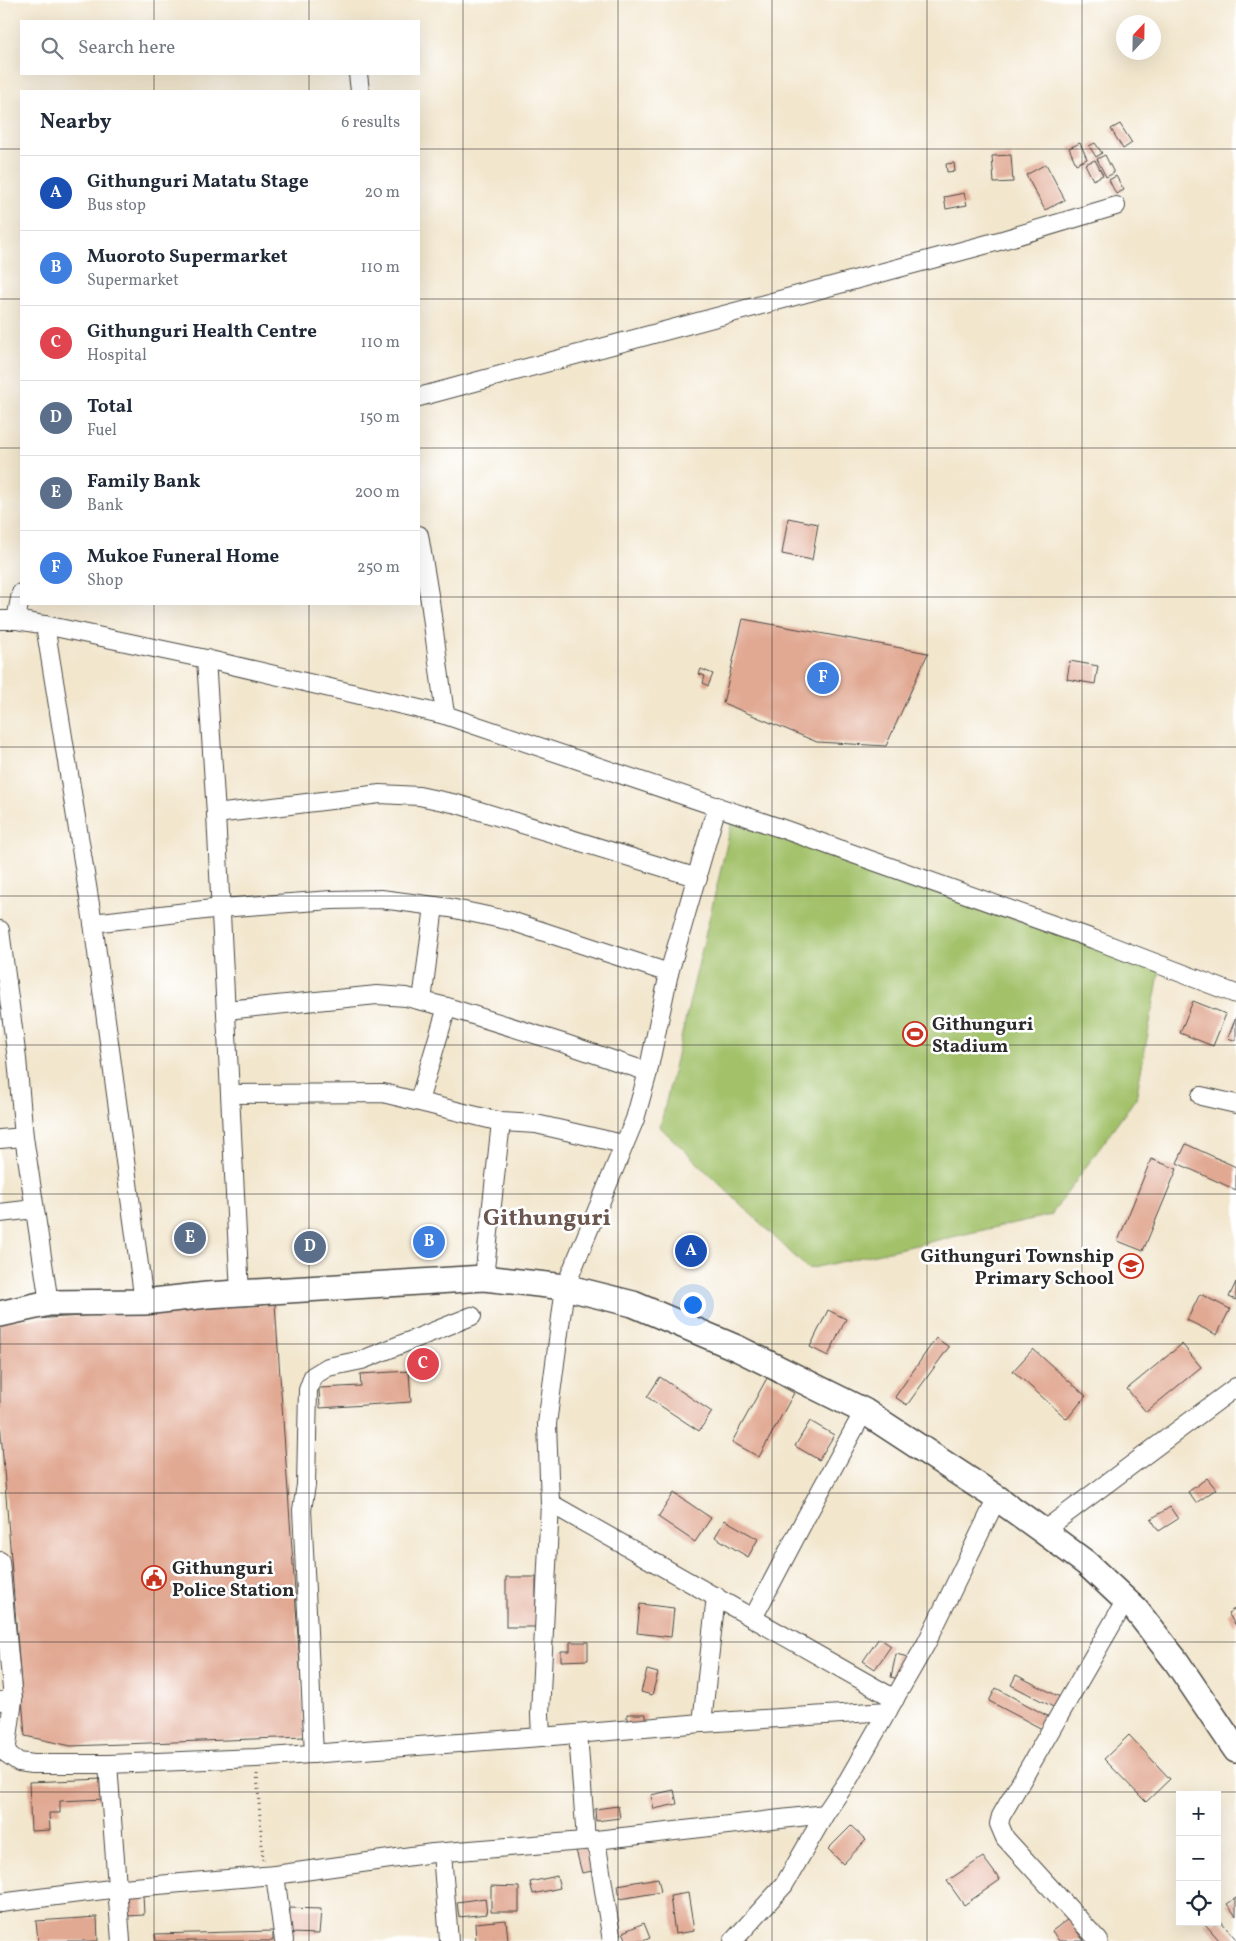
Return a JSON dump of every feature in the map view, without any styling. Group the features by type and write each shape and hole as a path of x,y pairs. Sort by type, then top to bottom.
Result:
{"main road":[{"path":"0,1314 49,1303 144,1302 207,1295 484,1278 565,1287 641,1308 739,1349 864,1411 997,1498 1043,1531 1086,1563 1136,1610 1176,1661 1236,1750"}],"street":[{"path":"358,75 360,90"},
{"path":"420,397 999,241 1116,206"},
{"path":"420,540 445,715"},
{"path":"20,595 8,620 45,624 206,659 445,715 717,806 1093,939 1236,994"},
{"path":"45,624 93,924 144,1302"},
{"path":"206,659 216,814 240,1294"},
{"path":"216,814 380,794 419,796 457,804 698,878"},
{"path":"541,1737 540,1714 550,1503 547,1424 565,1287 635,1119 648,1072 668,973 698,878 717,806"},
{"path":"93,924 220,908 332,900 381,899 434,906 511,921 668,973"},
{"path":"422,1001 434,906"},
{"path":"0,930 9,1060 24,1137 49,1303"},
{"path":"226,1010 377,995 406,997 447,1007 648,1072"},
{"path":"419,1101 447,1007"},
{"path":"230,1094 384,1092 501,1122 536,1124 623,1144"},
{"path":"1201,1096 1236,1104"},
{"path":"484,1278 501,1122"},
{"path":"0,1139 24,1137"},
{"path":"0,1213 34,1209"},
{"path":"314,1754 302,1510 306,1485 308,1390 313,1376 328,1367 362,1360 472,1316"},
{"path":"1043,1531 1236,1387"},
{"path":"753,1618 804,1519 864,1411"},
{"path":"732,1941 784,1885 825,1814 848,1780 926,1644 997,1498"},
{"path":"550,1503 716,1596 892,1705"},
{"path":"0,1561 7,1701 6,1753 19,1762 33,1764 108,1764 256,1758 578,1734 892,1705"},
{"path":"702,1723 716,1596"},
{"path":"1098,1941 1005,1838 999,1824 1001,1816 1126,1600"},
{"path":"578,1734 591,1840 612,1941"},
{"path":"108,1764 121,1941"},
{"path":"0,1903 116,1889 269,1875 442,1853 591,1840 825,1814"},
{"path":"442,1853 449,1941"},
{"path":"269,1875 284,1941"}],"path":[{"path":"256,1758 269,1875"}],"green space":[{"name":"Githunguri Stadium","path":"732,822 1160,969 1136,1098 1051,1215 808,1269 660,1127"}],"building":[{"path":"1120,124 1132,143 1123,149 1111,129"},
{"path":"1080,143 1087,159 1076,164 1069,148"},
{"path":"1095,143 1102,153 1096,157 1089,146"},
{"path":"1011,155 1013,182 994,183 992,156"},
{"path":"1105,155 1114,173 1106,177 1097,159"},
{"path":"1095,160 1103,175 1093,180 1085,164"},
{"path":"954,163 955,171 947,172 946,164"},
{"path":"1046,164 1065,200 1045,210 1026,175"},
{"path":"1116,176 1124,190 1116,194 1109,180"},
{"path":"964,193 967,205 946,209 944,197"},
{"path":"788,518 818,524 812,560 782,554"},
{"path":"743,619 928,653 886,746 817,742 723,703"},
{"path":"1070,661 1098,666 1095,684 1067,679"},
{"path":"701,669 713,674 708,686 703,683 705,676 699,674"},
{"path":"1193,1001 1226,1014 1213,1046 1180,1033"},
{"path":"1236,1017 1236,1041 1228,1038"},
{"path":"1186,1144 1236,1167 1236,1190 1177,1163"},
{"path":"1151,1159 1177,1169 1143,1251 1118,1241"},
{"path":"1236,1282 1236,1300 1229,1297"},
{"path":"1200,1294 1230,1309 1217,1335 1187,1320"},
{"name":"Githunguri Police Station","path":"275,1304 305,1737 71,1746 25,1736 0,1420 0,1321"},
{"path":"828,1310 846,1319 828,1356 810,1347"},
{"path":"936,1338 949,1347 907,1405 895,1397"},
{"path":"1182,1344 1201,1367 1146,1412 1127,1389"},
{"path":"1033,1349 1086,1396 1067,1419 1013,1371"},
{"path":"409,1371 411,1402 320,1408 319,1388 361,1386 360,1374"},
{"path":"660,1377 712,1412 699,1431 647,1397"},
{"path":"767,1378 794,1393 759,1457 732,1442"},
{"path":"810,1421 834,1435 819,1460 795,1446"},
{"path":"1207,1478 1216,1489 1196,1503 1188,1492"},
{"path":"674,1493 711,1518 695,1542 658,1517"},
{"path":"1170,1507 1178,1519 1159,1531 1151,1519"},
{"path":"725,1520 758,1539 748,1557 715,1537"},
{"path":"506,1577 536,1577 536,1627 506,1627"},
{"path":"640,1604 674,1608 671,1637 637,1633"},
{"path":"1236,1608 1236,1626 1228,1613"},
{"path":"879,1638 891,1646 875,1669 863,1661"},
{"path":"570,1642 588,1642 588,1660 561,1661 561,1651 570,1651"},
{"path":"896,1654 908,1657 902,1680 891,1677"},
{"path":"647,1670 658,1673 652,1695 641,1692"},
{"path":"1016,1675 1062,1698 1057,1709 1011,1685"},
{"path":"996,1688 1051,1718 1044,1730 989,1701"},
{"path":"627,1714 646,1714 646,1724 627,1725"},
{"path":"1129,1735 1170,1779 1146,1802 1104,1759"},
{"path":"103,1779 104,1799 60,1801 60,1813 49,1813 50,1830 31,1831 29,1782"},
{"path":"674,1790 677,1804 654,1809 651,1795"},
{"path":"618,1806 620,1818 596,1821 595,1809"},
{"path":"851,1826 866,1840 843,1864 828,1849"},
{"path":"592,1846 598,1870 582,1873 576,1850"},
{"path":"983,1857 1000,1880 964,1905 947,1881"},
{"path":"557,1876 560,1888 533,1894 530,1882"},
{"path":"658,1878 661,1892 620,1899 618,1885"},
{"path":"491,1886 519,1887 519,1912 491,1912"},
{"path":"688,1893 694,1931 675,1934 670,1896"},
{"path":"127,1894 143,1894 144,1915 128,1916"},
{"path":"485,1898 487,1914 459,1917 457,1902"},
{"path":"1236,1898 1236,1916 1227,1904"},
{"path":"290,1908 321,1909 319,1934 289,1933"},
{"path":"97,1917 98,1941 38,1941 36,1921"},
{"path":"1068,1919 1084,1941 1059,1941 1052,1931"},
{"path":"506,1920 508,1940 476,1941 475,1923"},
{"path":"1221,1921 1236,1938 1236,1941 1220,1941 1207,1926 1221,1926"},
{"path":"644,1923 650,1938 643,1941 627,1941 623,1932"},
{"path":"273,1931 273,1941 156,1941 155,1934"}],"place":[{"name":"Mukoe Funeral Home","path":"823,678"},
{"name":"Githunguri Stadium","path":"915,1034"},
{"name":"Family Bank","path":"190,1238"},
{"name":"Muoroto Supermarket","path":"429,1242"},
{"name":"Total","path":"310,1247"},
{"name":"Githunguri Matatu Stage","path":"691,1251"},
{"name":"Githunguri Township Primary School","path":"1131,1266"},
{"name":"Githunguri Health Centre","path":"423,1364"},
{"name":"Githunguri Police Station","path":"154,1578"}],"district":[{"name":"Githunguri","path":"547,1217"}]}
